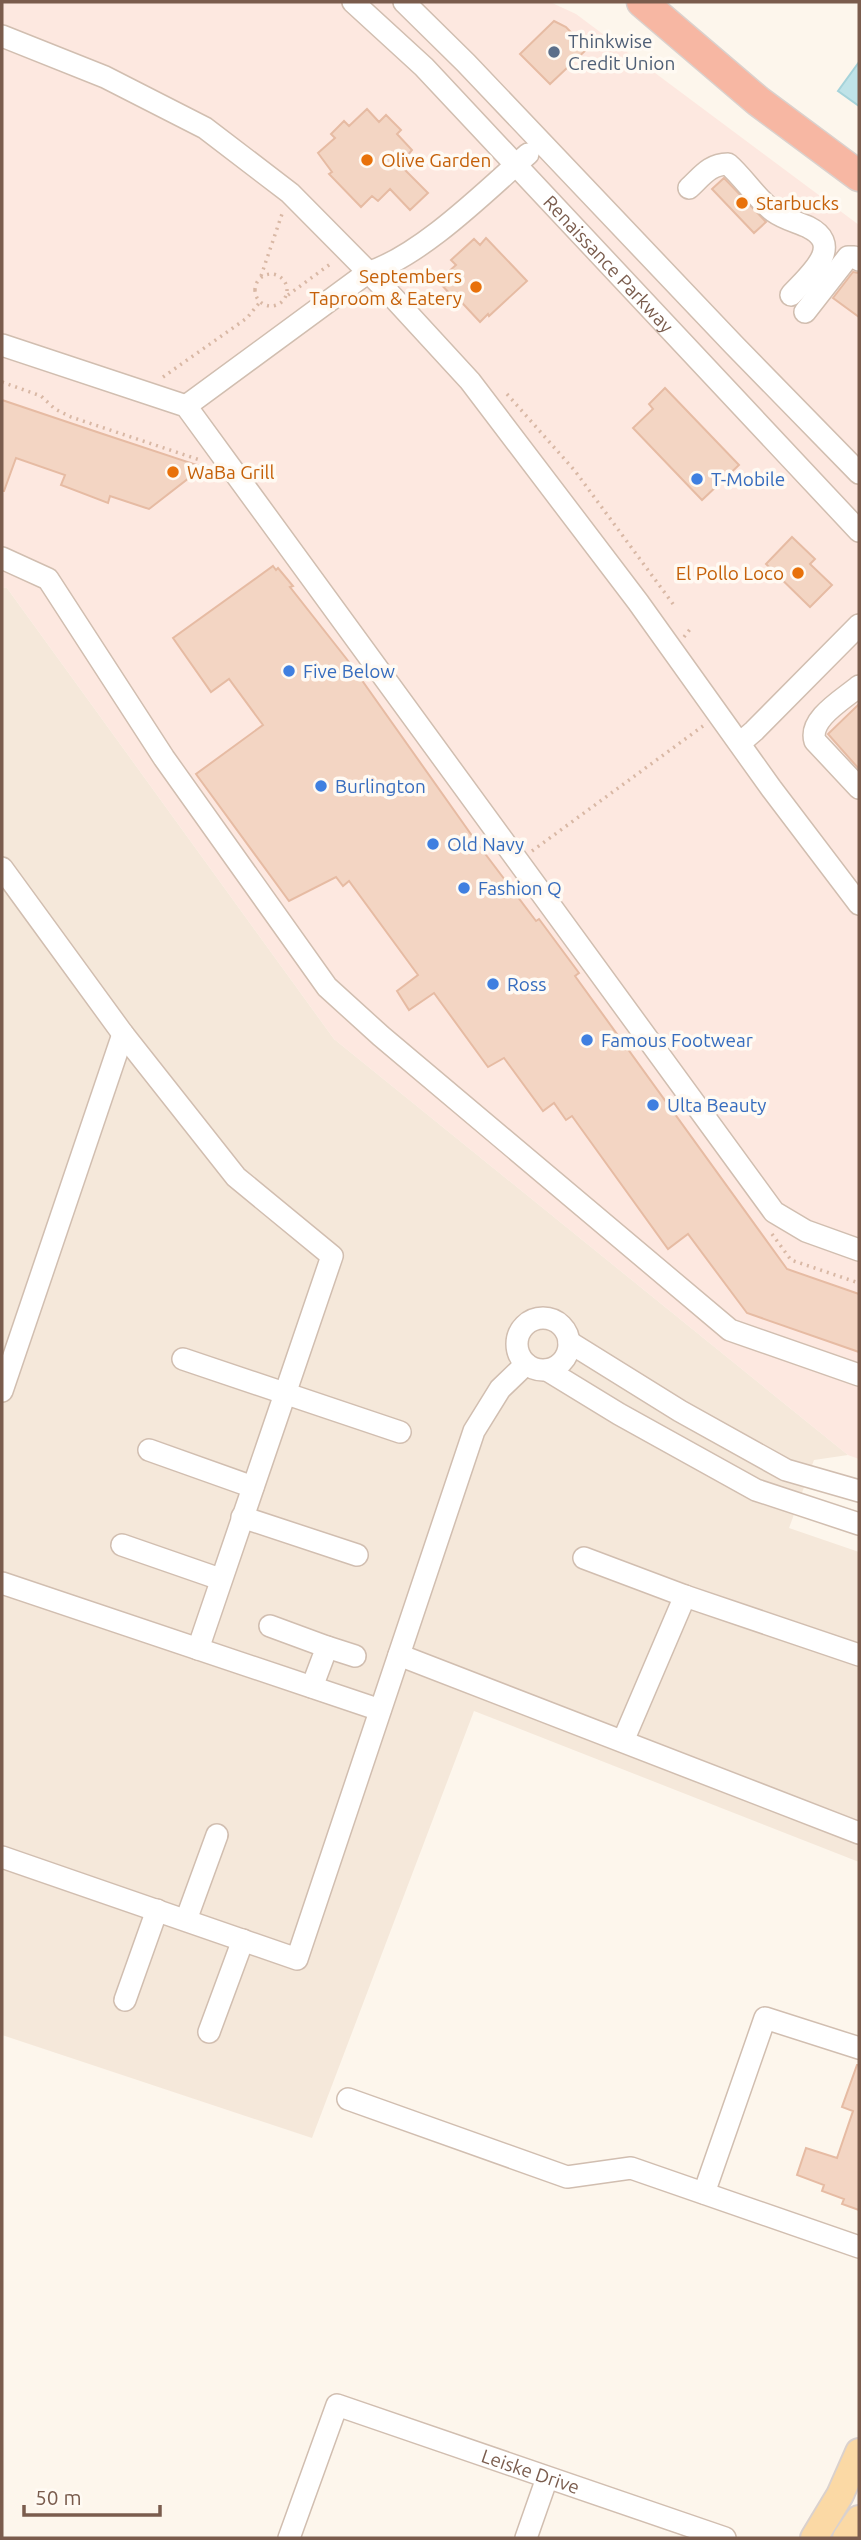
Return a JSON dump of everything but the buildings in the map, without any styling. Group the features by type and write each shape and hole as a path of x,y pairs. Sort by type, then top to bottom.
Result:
{"highway":[{"path":"642,2 758,101 859,176"}],"main road":[{"path":"814,2538 840,2495 859,2452"},
{"path":"846,2538 859,2519"}],"street":[{"name":"Renaissance Parkway","path":"353,2 522,160 859,531"},
{"name":"Renaissance Parkway","path":"404,2 484,82 733,345 859,472"},
{"path":"2,36 105,77 205,128 290,193 470,381 644,611 859,904"},
{"path":"186,407 367,273 385,268 411,251 522,160"},
{"path":"690,188 711,167 728,164 770,209 811,228 822,237 824,256 798,303 848,257 859,260"},
{"path":"2,345 186,407 774,1212 806,1231 859,1250"},
{"path":"2,558 48,579 164,758 327,987 730,1330 859,1375"},
{"path":"740,743 859,625"},
{"path":"859,685 816,723 813,733 815,741 859,788"},
{"path":"2,868 123,1034 236,1177 332,1256 198,1649"},
{"path":"2,1391 123,1034"},
{"path":"537,1318 555,1321 567,1333 569,1342 566,1357 554,1368 547,1370 538,1370 526,1364 518,1353 516,1344 518,1335 529,1321 537,1318"},
{"path":"569,1342 639,1386 786,1470 859,1491"},
{"path":"183,1359 400,1432"},
{"path":"2,1857 297,1959 474,1431 500,1390 526,1364"},
{"path":"547,1370 619,1414 756,1490 859,1524"},
{"path":"619,1414 639,1386"},
{"path":"149,1450 253,1487"},
{"path":"242,1517 357,1555"},
{"path":"122,1545 220,1579"},
{"path":"584,1558 685,1596 859,1655"},
{"path":"2,1584 380,1710"},
{"path":"623,1741 685,1596"},
{"path":"270,1626 355,1656"},
{"path":"312,1687 327,1647"},
{"path":"399,1655 859,1833"},
{"path":"186,1920 217,1835"},
{"path":"125,2000 157,1910"},
{"path":"209,2032 243,1940"},
{"path":"704,2193 765,2018 859,2048"},
{"path":"348,2099 567,2177 631,2168 859,2247"},
{"name":"Leiske Drive","path":"289,2538 337,2405 725,2538"},
{"path":"526,2538 547,2478"}],"path":[{"path":"283,209 255,287 256,298 260,302 275,306 336,260"},
{"path":"260,278 270,274 281,276 287,285 286,296"},
{"path":"157,382 247,318 260,302"},
{"path":"2,382 41,396 55,409 71,417 206,463"},
{"path":"500,386 575,471 676,608"},
{"path":"529,853 708,722"},
{"path":"767,1226 791,1260 859,1283"}],"shaded area":[{"path":"2,2 550,2 576,14 859,225 859,1459 848,1455 334,1039 7,588 2,587"},
{"path":"2,587 7,588 334,1039 848,1455 814,1460 789,1528 859,1552 859,1862 474,1711 312,2138 2,2035"}],"water":[{"path":"859,62 859,106 838,91"}],"place":[{"name":"Thinkwise Credit Union","path":"554,52"},
{"name":"Olive Garden","path":"367,160"},
{"name":"Starbucks","path":"742,203"},
{"name":"Septembers Taproom & Eatery","path":"476,287"},
{"name":"WaBa Grill","path":"173,472"},
{"name":"T-Mobile","path":"697,479"},
{"name":"El Pollo Loco","path":"798,573"},
{"name":"Five Below","path":"289,671"},
{"name":"Burlington","path":"321,786"},
{"name":"Old Navy","path":"433,844"},
{"name":"Fashion Q","path":"464,888"},
{"name":"Ross","path":"493,984"},
{"name":"Famous Footwear","path":"587,1040"},
{"name":"Ulta Beauty","path":"653,1105"}]}
